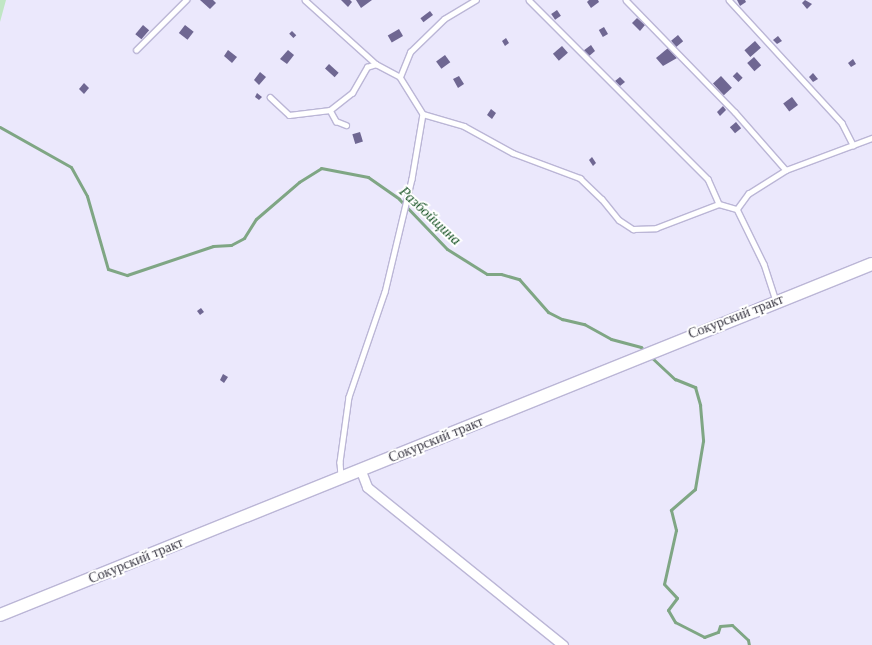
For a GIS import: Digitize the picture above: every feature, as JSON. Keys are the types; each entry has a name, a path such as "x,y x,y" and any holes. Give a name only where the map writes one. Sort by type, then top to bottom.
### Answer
{"street":[{"name":"Сокурский тракт","path":"0,615 361,471 685,337 872,264"},
{"path":"361,471 367,487 563,645"}],"lane":[{"path":"136,50 186,0"},
{"path":"305,0 376,64 400,76 423,114 412,179 385,292 350,397 340,462 341,478"},
{"path":"400,76 410,52 444,19 476,0"},
{"path":"528,0 708,179 719,204"},
{"path":"626,0 735,112 786,170"},
{"path":"729,0 842,123 852,145"},
{"path":"270,98 289,115 330,110 352,93 367,67 376,64"},
{"path":"330,110 336,120 346,125"},
{"path":"423,114 464,126 513,153 580,178 602,199 619,220 633,229 656,228 719,204 737,209 764,264 776,302"},
{"path":"737,209 748,194 786,170 872,138"}],"green space":[{"path":"0,0 6,0 0,22"}],"building":[{"path":"200,0 213,0 216,3 210,9"},
{"path":"341,0 350,0 352,2 348,7"},
{"path":"356,0 372,0 361,8"},
{"path":"589,0 598,0 599,2 591,8 587,2"},
{"path":"737,0 745,0 746,2 740,6"},
{"path":"805,0 812,4 807,9 802,3"},
{"path":"557,10 561,16 555,20 551,14"},
{"path":"430,11 433,15 423,22 420,18"},
{"path":"637,18 645,25 640,31 632,23"},
{"path":"143,25 149,30 141,39 135,34"},
{"path":"185,25 194,32 188,40 179,33"},
{"path":"604,27 608,34 603,37 599,30"},
{"path":"399,29 403,36 392,42 388,36"},
{"path":"292,31 296,35 293,38 289,34"},
{"path":"678,35 683,41 676,47 671,41"},
{"path":"778,36 782,41 777,44 773,40"},
{"path":"506,38 509,43 505,46 502,41"},
{"path":"755,41 761,48 750,57 744,50"},
{"path":"591,45 595,51 588,57 583,51"},
{"path":"562,46 568,53 559,61 553,54"},
{"path":"668,48 677,58 663,66 656,58"},
{"path":"228,50 237,57 232,63 224,56"},
{"path":"288,50 294,55 287,64 280,59"},
{"path":"445,55 450,62 441,69 436,61"},
{"path":"754,57 761,65 754,71 747,63"},
{"path":"853,59 856,64 851,67 848,63"},
{"path":"329,64 339,73 335,77 325,68"},
{"path":"260,72 266,77 259,85 254,80"},
{"path":"737,72 743,78 738,82 733,76"},
{"path":"813,73 818,79 813,82 809,77"},
{"path":"459,76 464,84 458,88 453,79"},
{"path":"721,76 732,88 724,95 713,84"},
{"path":"620,77 625,82 620,86 615,81"},
{"path":"84,83 89,88 84,94 79,89"},
{"path":"257,93 262,97 259,100 255,97"},
{"path":"792,97 798,105 789,112 783,104"},
{"path":"723,106 726,110 720,116 717,112"},
{"path":"491,109 496,113 492,119 487,115"},
{"path":"736,122 741,128 735,133 730,127"},
{"path":"360,132 363,142 355,144 352,134"},
{"path":"592,157 596,163 593,166 589,160"},
{"path":"201,308 204,312 200,315 197,311"},
{"path":"223,374 228,377 224,383 220,380"}],"waterway":[{"name":"Разбойщина","path":"0,127 71,167 87,196 108,269 127,275 213,246 231,245 244,238 256,219 299,182 321,168 368,177 399,199 447,249 487,274 501,274 519,279 548,312 562,319 584,324 611,339 641,347 645,352"},
{"name":"Разбойщина","path":"651,357 675,379 695,387 700,405 703,441 695,489 671,510 676,530 664,584 677,598 668,610 675,622 704,637 718,632 720,626 732,625 748,640 749,645"}]}
